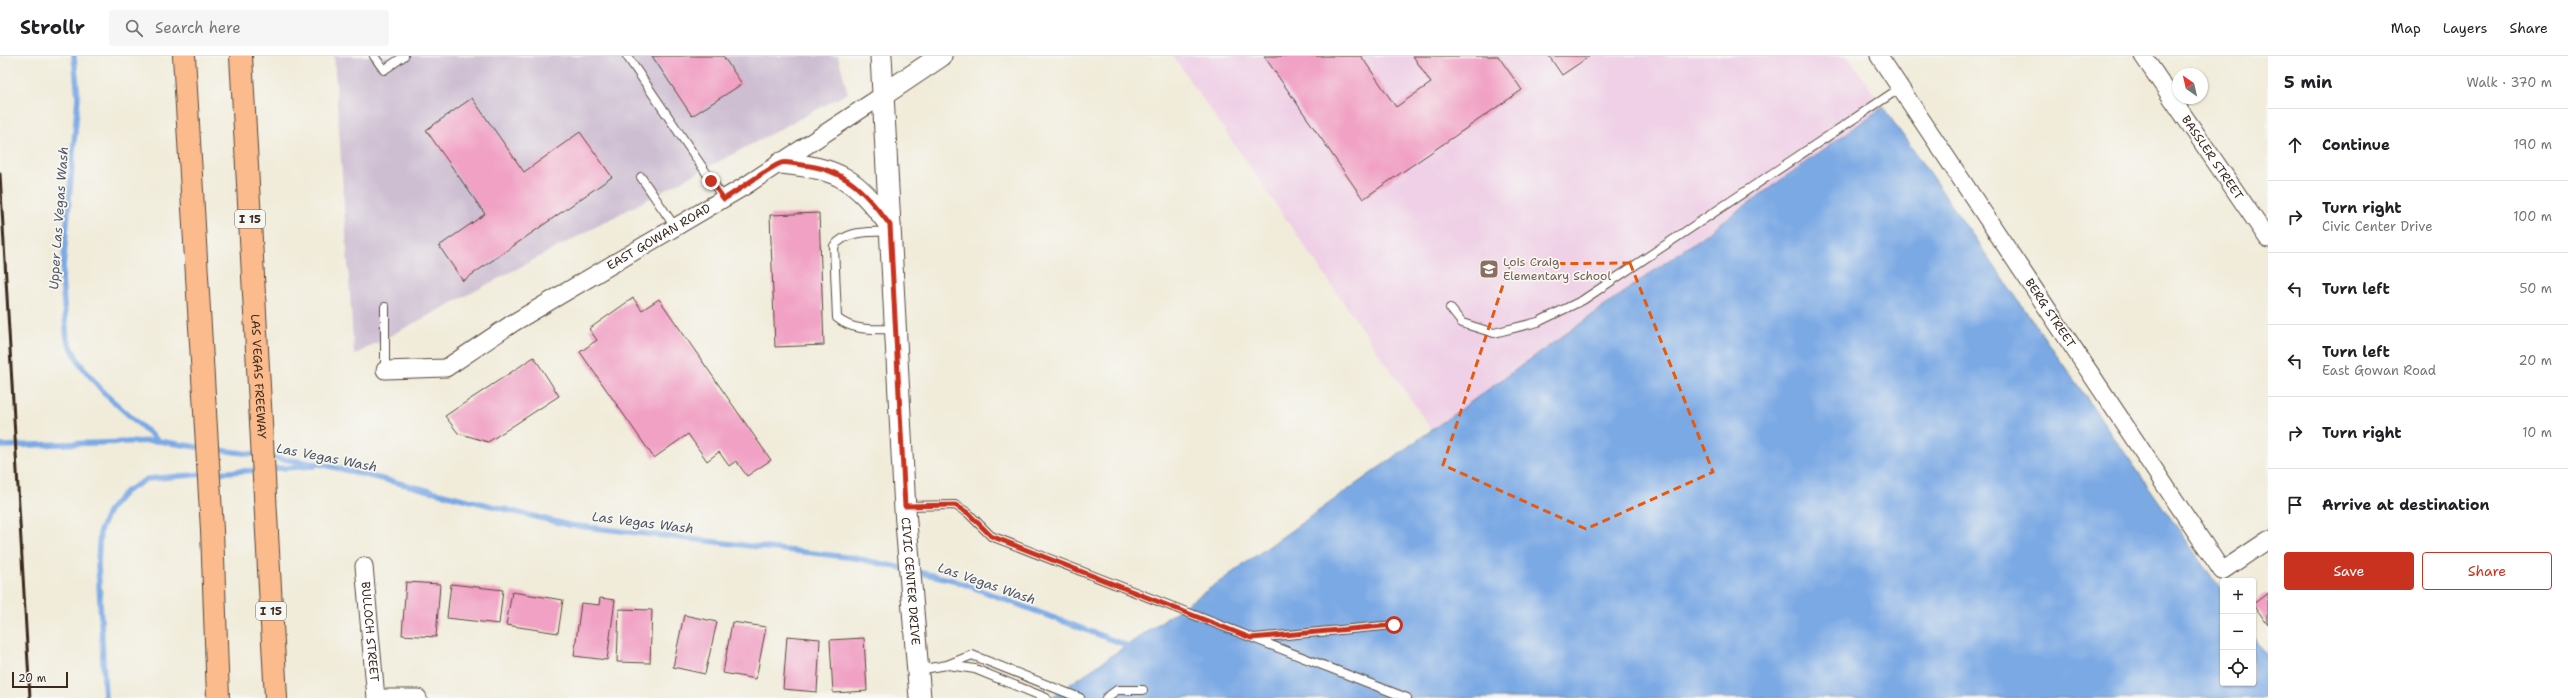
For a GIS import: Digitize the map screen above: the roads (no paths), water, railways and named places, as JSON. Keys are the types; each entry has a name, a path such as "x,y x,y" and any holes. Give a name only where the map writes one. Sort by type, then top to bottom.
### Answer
{"highway":[{"path":"184,56 212,530 218,698"},
{"name":"LAS VEGAS FREEWAY","path":"241,56 276,698"}],"street":[{"name":"CIVIC CENTER DRIVE","path":"882,56 905,508 912,626 920,698"},
{"name":"EAST GOWAN ROAD","path":"385,370 446,368 513,323 724,199 781,163 941,56"},
{"name":"BERG STREET","path":"1879,56 2222,572 2268,540"},
{"name":"BASSLER STREET","path":"2143,56 2268,239"},
{"path":"781,163 815,166 840,174 861,190 890,228"},
{"name":"BULLOCH STREET","path":"364,566 376,698"},
{"path":"376,698 418,698"}],"lane":[{"path":"374,56 384,70 404,56"},
{"path":"627,56 724,199"},
{"path":"1450,308 1462,323 1494,333 1538,322 1582,300 1900,88"},
{"path":"641,177 675,227"},
{"path":"890,228 842,237 834,246 837,318 847,326 862,329 896,329"},
{"path":"385,307 385,370"},
{"path":"905,508 955,505 968,513 991,536 1407,698"},
{"path":"1251,638 1394,625"},
{"path":"917,670 947,665 972,655 1080,698"},
{"path":"947,665 975,669 1046,698"},
{"path":"1106,698 1117,690 1142,690"}],"water":[{"path":"1883,107 2220,589 2220,686 2256,686 2256,640 2268,658 2268,698 1050,698 1222,580"}],"waterway":[{"name":"Upper Las Vegas Wash","path":"74,56 78,97 62,280 67,339 80,364 105,394 158,441"},
{"name":"Las Vegas Wash","path":"0,446 158,441 203,448"},
{"name":"Las Vegas Wash","path":"212,449 259,455"},
{"name":"Las Vegas Wash","path":"267,457 325,465 569,525 855,558 906,569"},
{"path":"269,469 314,466"},
{"path":"213,473 260,470"},
{"path":"105,698 98,563 100,531 109,510 125,492 147,479 204,474"},
{"name":"Las Vegas Wash","path":"914,571 953,580 1134,648"}],"railway":[{"path":"0,174 30,698"}],"place":[{"name":"Lois Craig Elementary School","path":"1489,269"}]}
